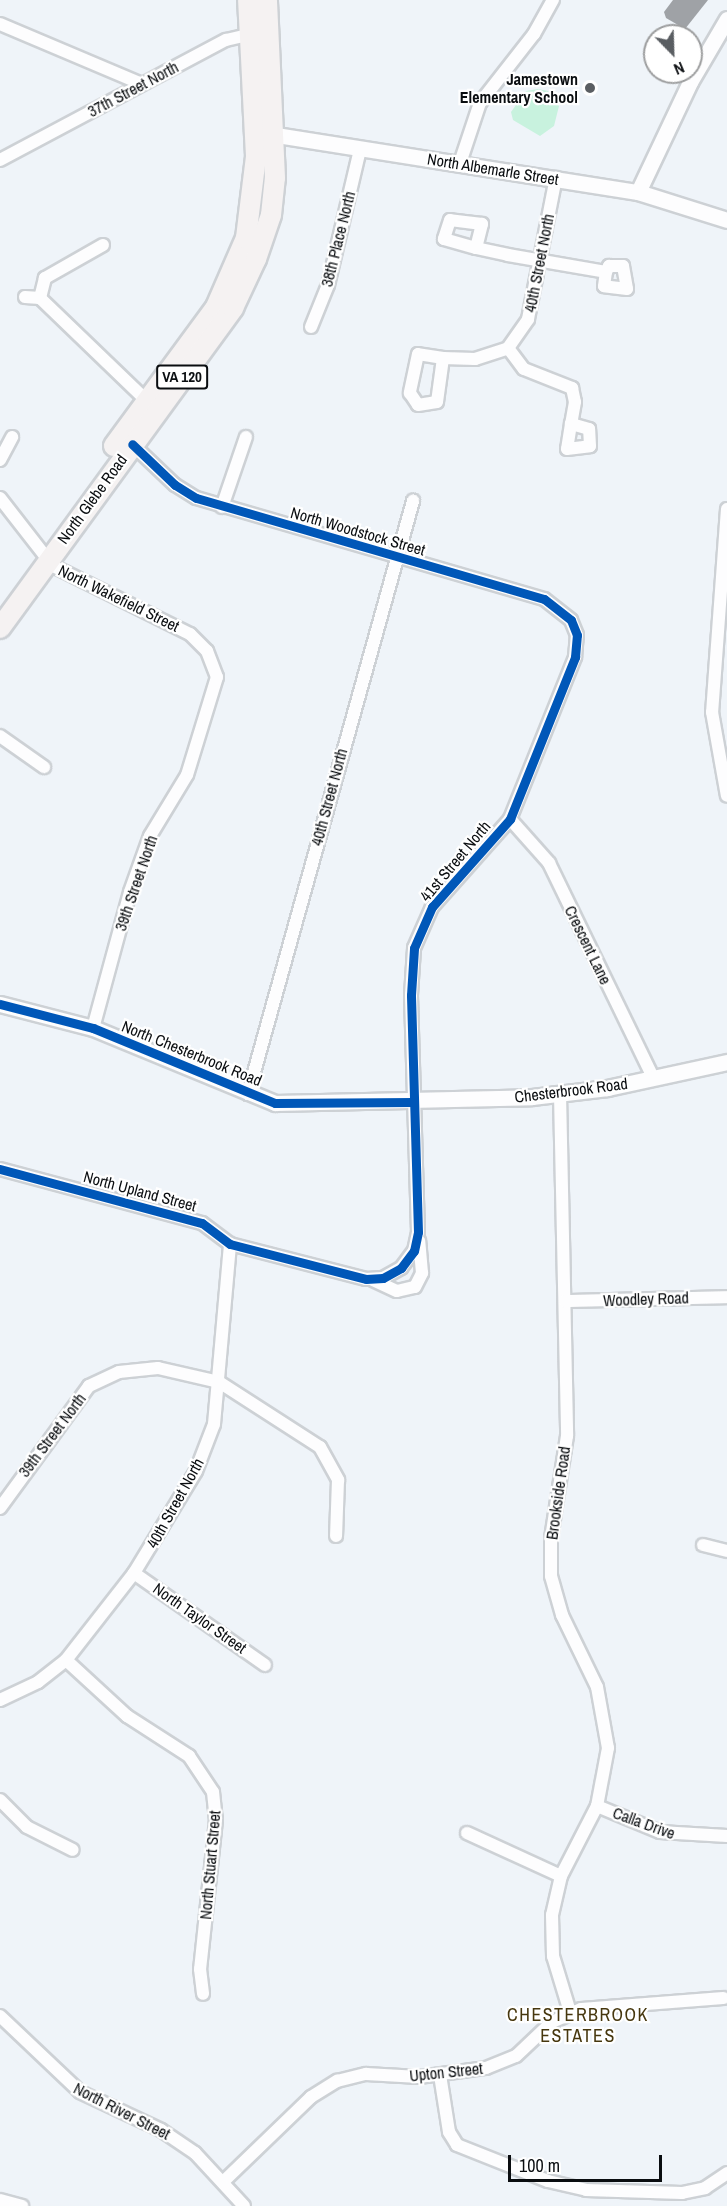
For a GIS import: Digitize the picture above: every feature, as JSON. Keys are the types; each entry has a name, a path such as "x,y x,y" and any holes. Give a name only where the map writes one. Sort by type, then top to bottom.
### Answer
{"main road":[{"name":"North Glebe Road","path":"248,0 262,33"},
{"name":"North Glebe Road","path":"0,604 132,444 233,308 256,259 272,214 265,133 262,33 267,0"},
{"name":"North Glebe Road","path":"0,628 42,555 147,401 206,322 234,274 254,202 265,133"}],"street":[{"path":"460,163 480,103 534,34 553,0"},
{"path":"638,192 686,91 727,19"},
{"path":"0,24 142,84"},
{"name":"37th Street North","path":"2,158 226,40 262,33"},
{"name":"North Albemarle Street","path":"265,133 360,150 460,163 638,192 727,219"},
{"name":"38th Place North","path":"311,327 328,285 360,150"},
{"name":"40th Street North","path":"508,348 528,319 556,178"},
{"path":"40,298 45,278 103,245"},
{"path":"476,248 606,272"},
{"path":"25,297 40,298 147,401"},
{"path":"443,358 475,359 508,348 524,369 572,387 575,402 571,424"},
{"path":"0,460 12,436"},
{"path":"222,507 246,437"},
{"name":"North Woodstock Street","path":"132,444 175,485 222,507 543,599 571,620 577,635"},
{"path":"0,498 42,555"},
{"name":"40th Street North","path":"248,1094 394,557 413,501"},
{"path":"727,509 712,712 727,796"},
{"name":"North Wakefield Street","path":"42,555 190,634 207,651 217,677"},
{"name":"41st Street North","path":"418,1232 412,1102 414,948 432,907 510,819 575,657 577,635"},
{"name":"39th Street North","path":"93,1028 134,881 150,836 187,775 217,677"},
{"path":"0,736 44,767"},
{"name":"Crescent Lane","path":"510,819 549,863 654,1079"},
{"name":"North Chesterbrook Road","path":"0,1005 93,1028 248,1094 310,1105 412,1102"},
{"name":"Chesterbrook Road","path":"412,1102 560,1094 654,1079 727,1062"},
{"name":"Brookside Road","path":"560,1094 567,1436 550,1555 562,1615 597,1687 605,1716 607,1768 597,1806 561,1876 551,1936 570,2012"},
{"name":"North Upland Street","path":"0,1169 202,1223 230,1244 372,1279 397,1291 415,1287 422,1273 418,1232"},
{"path":"372,1279 401,1268 414,1251 418,1232"},
{"name":"40th Street North","path":"0,1700 38,1682 66,1660 134,1573 196,1471 214,1425 230,1244"},
{"name":"Woodley Road","path":"565,1301 727,1297"},
{"name":"39th Street North","path":"0,1508 89,1386 119,1372 158,1368 219,1382 315,1444 328,1457 340,1493 336,1536"},
{"path":"703,1545 727,1551"},
{"name":"North Taylor Street","path":"134,1573 265,1665"},
{"name":"North Stuart Street","path":"66,1660 127,1716 189,1756 208,1780 216,1820 200,1969 203,1994"},
{"path":"0,1800 27,1827 73,1850"},
{"name":"Calla Drive","path":"597,1806 660,1832 727,1836"},
{"path":"467,1833 561,1876"},
{"path":"570,2012 724,1998"},
{"name":"Upton Street","path":"224,2181 311,2097 330,2085 366,2074 440,2075 501,2063 570,2012"},
{"name":"North River Street","path":"0,2016 72,2086 173,2138 224,2181 244,2206"},
{"path":"440,2075 449,2132 457,2145 548,2181 586,2190 682,2193 705,2188 727,2173"},
{"path":"0,2200 22,2206"}],"green space":[{"path":"538,89 548,91 559,106 554,126 540,136 513,120 511,112 526,91"}],"building":[{"path":"673,0 708,0 689,24 676,24 666,18 664,12"}],"cycle path":[{"path":"0,1169 202,1223 230,1244 366,1279 383,1278 401,1268 414,1251 418,1232 411,995 414,948 432,907 510,819 575,657 577,635 571,620 544,599 196,498 175,485 132,444"},
{"path":"0,1004 93,1028 275,1103 413,1102"}],"place":[{"name":"Jamestown Elementary School","path":"590,88"}],"district":[{"name":"CHESTERBROOK ESTATES","path":"578,2026"}]}
